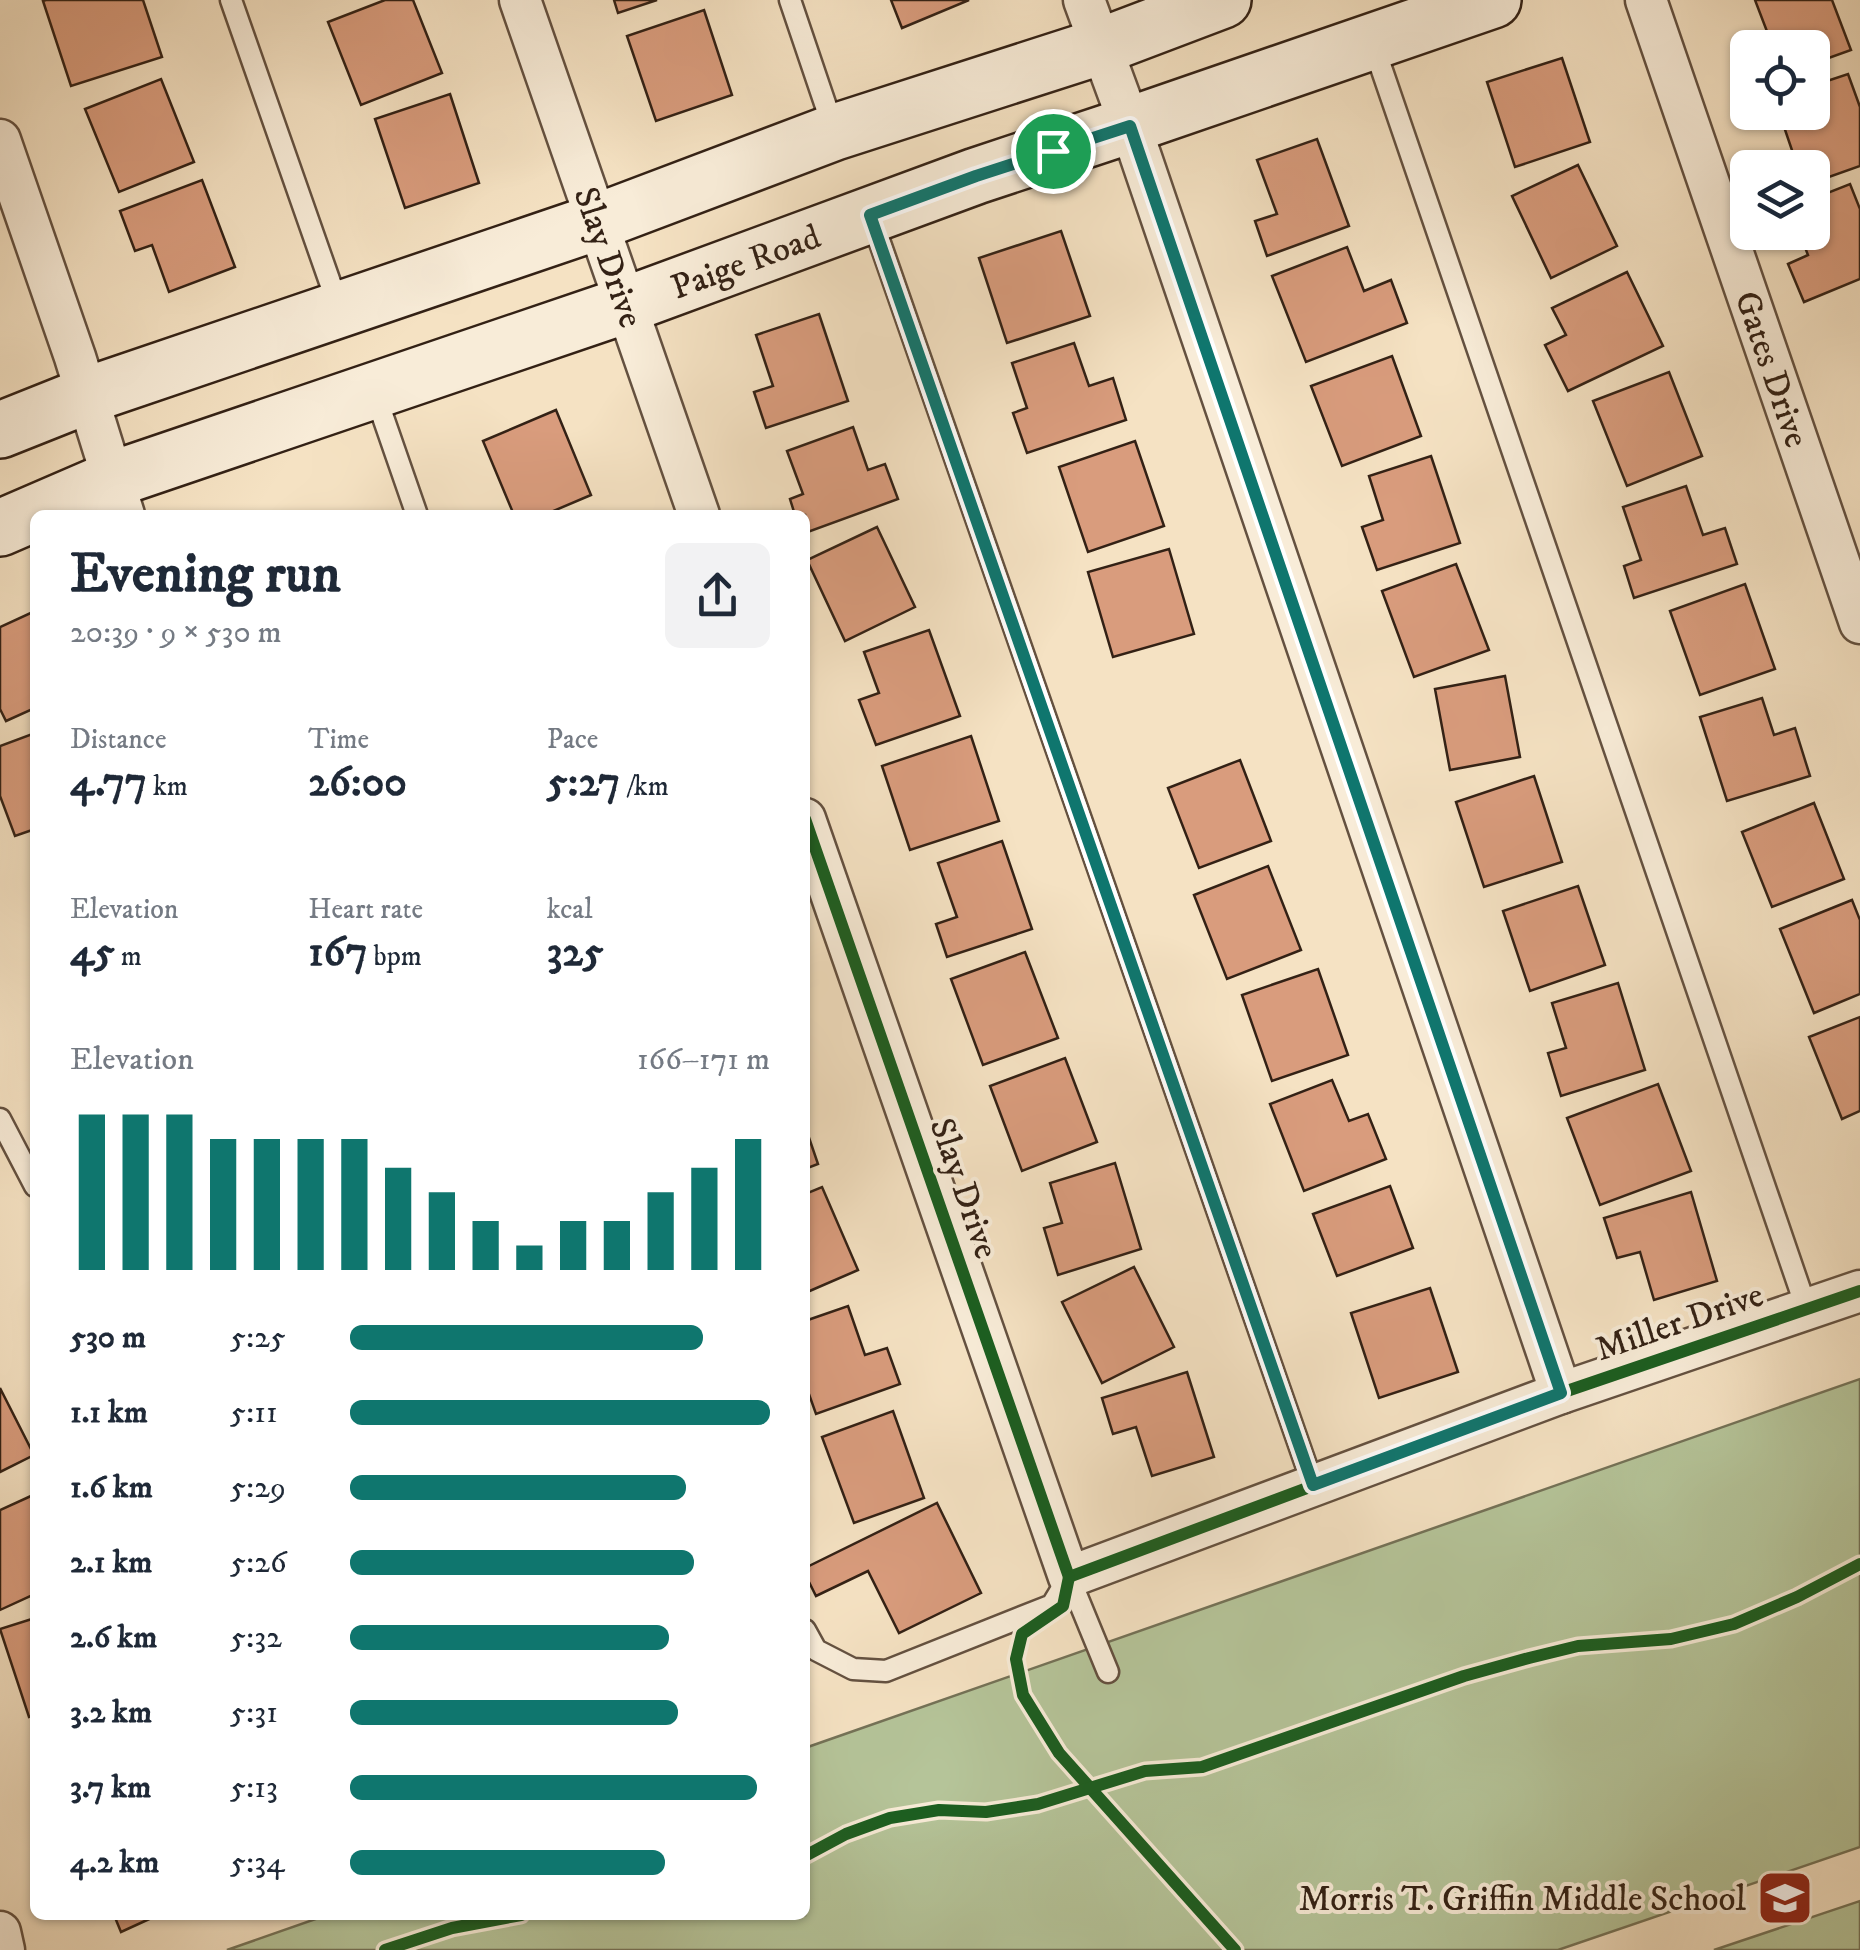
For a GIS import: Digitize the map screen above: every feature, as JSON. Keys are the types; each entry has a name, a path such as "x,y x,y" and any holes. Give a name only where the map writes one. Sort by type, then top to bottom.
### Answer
{"main road":[{"path":"0,430 88,396 597,222 835,132 1091,23 1223,0"},
{"name":"Paige Road","path":"70,510 117,498 374,391 976,176 1492,0"},
{"name":"Paige Road","path":"0,528 30,520"}],"street":[{"name":"Slay Drive","path":"520,0 697,510"},
{"name":"Gates Drive","path":"1646,0 1860,623"},
{"path":"1091,23 1130,126 1561,1393"},
{"path":"0,140 88,396 117,498"},
{"name":"Slay Drive","path":"810,833 1069,1577"},
{"name":"Miller Drive","path":"1069,1577 1561,1393 1860,1292"},
{"path":"0,1932 4,1950"}],"lane":[{"path":"231,0 339,310"},
{"path":"790,0 835,132"},
{"path":"1372,42 1807,1310"},
{"path":"870,215 1313,1485"},
{"path":"374,391 415,510"},
{"path":"0,1119 30,1176"},
{"path":"810,1639 816,1650 853,1669 886,1671 1052,1605 1069,1577"},
{"path":"1069,1577 1108,1672"}],"green space":[{"path":"1860,1379 1860,1847 1558,1950 227,1950 313,1920 810,1920 810,1746"},
{"path":"1860,1901 1860,1950 1714,1950"}],"building":[{"path":"143,0 162,57 71,86 43,1"},
{"path":"385,0 413,0 442,73 361,105 328,22"},
{"path":"614,0 657,0 618,13"},
{"path":"891,0 969,0 902,28"},
{"path":"1755,0 1832,0 1851,50 1830,58 1830,30 1766,30"},
{"path":"704,10 732,95 656,121 627,36"},
{"path":"1562,58 1590,142 1515,167 1487,82"},
{"path":"1848,74 1860,107 1860,166 1830,177 1830,150 1792,150 1785,130 1830,130 1830,80"},
{"path":"161,79 194,162 119,192 85,109"},
{"path":"450,94 479,183 405,208 375,119"},
{"path":"1317,139 1349,226 1267,256 1255,221 1277,214 1257,160"},
{"path":"1578,165 1617,246 1551,278 1512,196"},
{"path":"202,180 235,267 169,292 152,245 135,251 120,211"},
{"path":"1850,184 1860,209 1860,279 1804,302 1788,264 1808,255 1806,250 1830,250 1830,192"},
{"path":"1061,231 1090,316 1007,343 979,258"},
{"path":"1347,247 1364,291 1391,280 1407,323 1306,362 1272,276"},
{"path":"1627,272 1663,346 1568,391 1545,345 1566,335 1552,308"},
{"path":"819,314 848,401 766,428 754,392 773,386 756,335"},
{"path":"1074,343 1089,386 1113,378 1126,420 1027,453 1013,413 1027,408 1012,363"},
{"path":"1392,356 1421,436 1342,466 1311,386"},
{"path":"1669,372 1702,456 1627,486 1593,401"},
{"path":"556,410 591,495 556,510 512,510 483,441"},
{"path":"853,427 868,470 885,464 898,499 810,531 810,510 793,510 790,499 803,494 787,451"},
{"path":"1135,441 1164,526 1088,552 1059,467"},
{"path":"1431,456 1460,543 1377,570 1362,527 1383,520 1369,476"},
{"path":"1686,486 1703,535 1725,528 1737,564 1634,598 1624,566 1641,560 1623,507"},
{"path":"877,527 915,607 845,641 810,566 810,559"},
{"path":"1169,549 1194,634 1113,657 1088,572"},
{"path":"1456,564 1489,650 1414,677 1382,591"},
{"path":"1745,584 1775,669 1700,695 1670,611"},
{"path":"30,613 30,710 6,721 0,709 0,627"},
{"path":"929,630 960,716 876,745 859,700 879,693 864,652"},
{"path":"1505,676 1520,757 1450,770 1435,689"},
{"path":"1762,698 1774,735 1795,728 1810,776 1727,801 1700,717"},
{"path":"30,735 30,831 15,836 0,796 0,746"},
{"path":"971,736 999,821 910,850 882,766"},
{"path":"1240,760 1271,841 1199,868 1168,788"},
{"path":"1534,776 1562,862 1484,887 1456,802"},
{"path":"1814,803 1844,879 1772,907 1742,832"},
{"path":"1002,841 1032,929 947,957 936,924 957,917 938,863"},
{"path":"1268,866 1301,950 1227,979 1194,895"},
{"path":"1578,886 1605,965 1530,991 1503,911"},
{"path":"1852,900 1860,920 1860,994 1814,1013 1780,929"},
{"path":"1025,952 1058,1038 983,1065 951,979"},
{"path":"1318,969 1348,1055 1272,1081 1242,995"},
{"path":"1618,983 1645,1070 1561,1096 1548,1053 1566,1048 1552,1003"},
{"path":"1860,1017 1860,1111 1842,1119 1809,1037"},
{"path":"1065,1058 1097,1142 1022,1171 990,1086"},
{"path":"1332,1080 1349,1121 1368,1114 1386,1159 1304,1191 1270,1104"},
{"path":"1658,1084 1691,1171 1600,1205 1567,1118"},
{"path":"810,1141 818,1164 810,1167"},
{"path":"1115,1163 1141,1249 1058,1275 1044,1228 1062,1223 1050,1183"},
{"path":"1390,1186 1413,1248 1337,1276 1313,1214"},
{"path":"822,1187 858,1270 810,1291 810,1192"},
{"path":"1691,1192 1717,1281 1654,1300 1640,1252 1617,1258 1604,1218"},
{"path":"1134,1267 1174,1347 1102,1383 1062,1302"},
{"path":"1430,1288 1458,1372 1379,1398 1351,1313"},
{"path":"848,1306 865,1355 887,1348 900,1384 816,1414 810,1397 810,1319"},
{"path":"1187,1372 1214,1457 1152,1476 1136,1427 1113,1434 1102,1398"},
{"path":"0,1388 30,1447 30,1457 0,1472"},
{"path":"893,1411 924,1498 854,1523 822,1437"},
{"path":"30,1496 30,1596 0,1610 0,1510"},
{"path":"937,1503 981,1593 899,1633 868,1571 816,1596 810,1584 810,1566"},
{"path":"30,1620 30,1717 29,1717 0,1629"},
{"path":"116,1920 147,1920 121,1932"}],"cycle path":[{"path":"810,833 1069,1577"},
{"path":"1069,1577 1561,1393 1860,1291"},
{"path":"810,1853 846,1834 890,1818 939,1810 986,1812 1038,1804 1145,1771 1202,1767 1464,1676 1529,1658 1578,1646 1671,1639 1734,1624 1860,1564"},
{"path":"1069,1577 1063,1606 1022,1634 1016,1659 1023,1695 1059,1753 1235,1950"},
{"path":"385,1950 452,1928 494,1920"}],"place":[{"name":"Morris T. Griffin Middle School","path":"1785,1898"}],"route":[{"path":"1130,126 1561,1393 1313,1485 870,215 1053,151 1130,126"}]}
